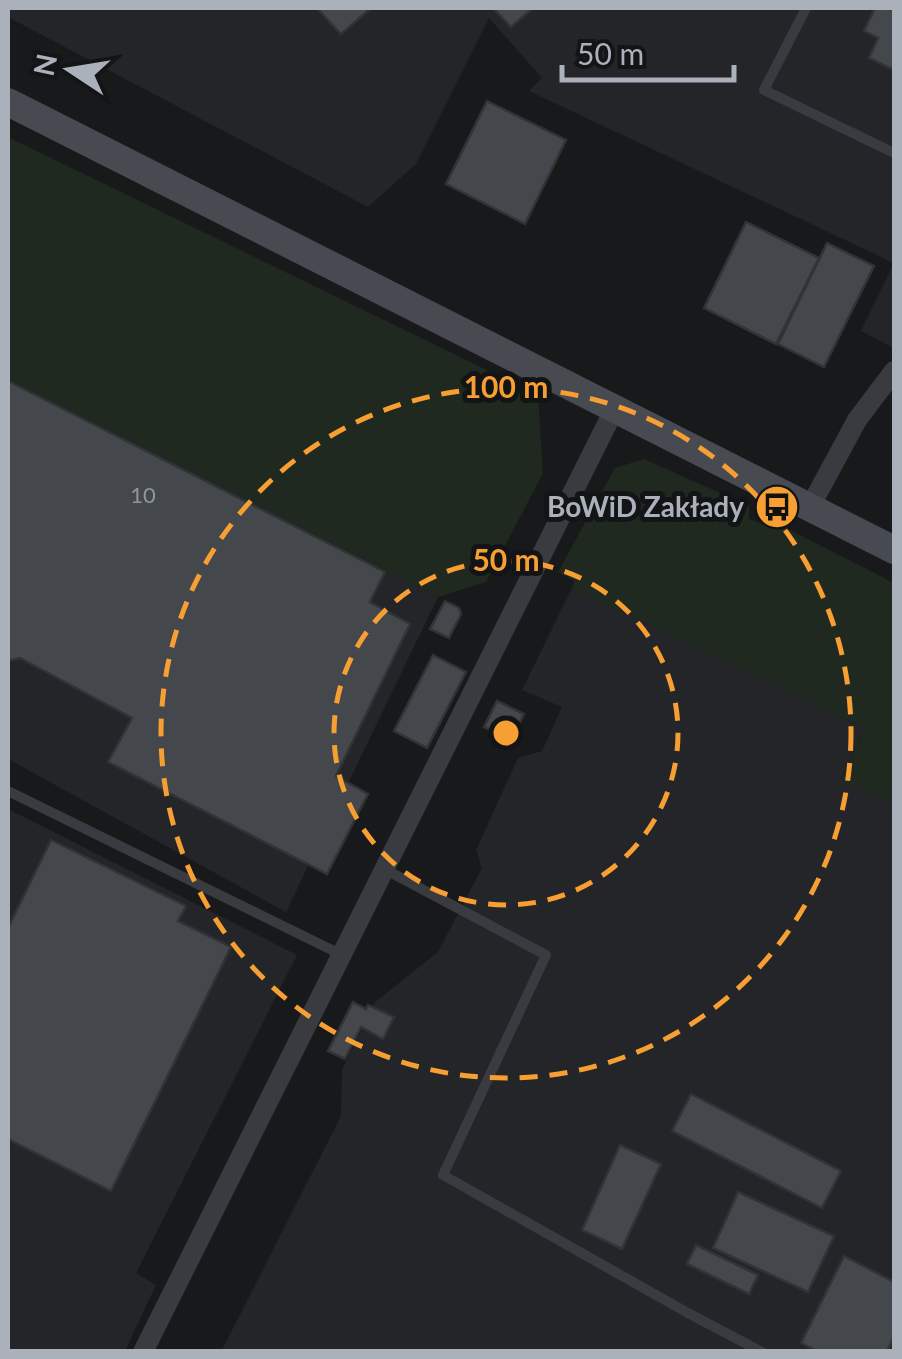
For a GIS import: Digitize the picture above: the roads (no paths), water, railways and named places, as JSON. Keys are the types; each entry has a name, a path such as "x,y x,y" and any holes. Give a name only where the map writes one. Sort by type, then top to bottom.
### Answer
{"main road":[{"path":"8,102 894,550"}],"street":[{"path":"810,507 857,420 894,370"},
{"path":"143,1352 614,410"}],"lane":[{"path":"806,8 764,90 894,153"},
{"path":"8,791 343,956"},
{"path":"386,870 546,955 443,1174 762,1352"}],"place":[{"name":"BoWiD Zakłady","path":"777,507"}]}
